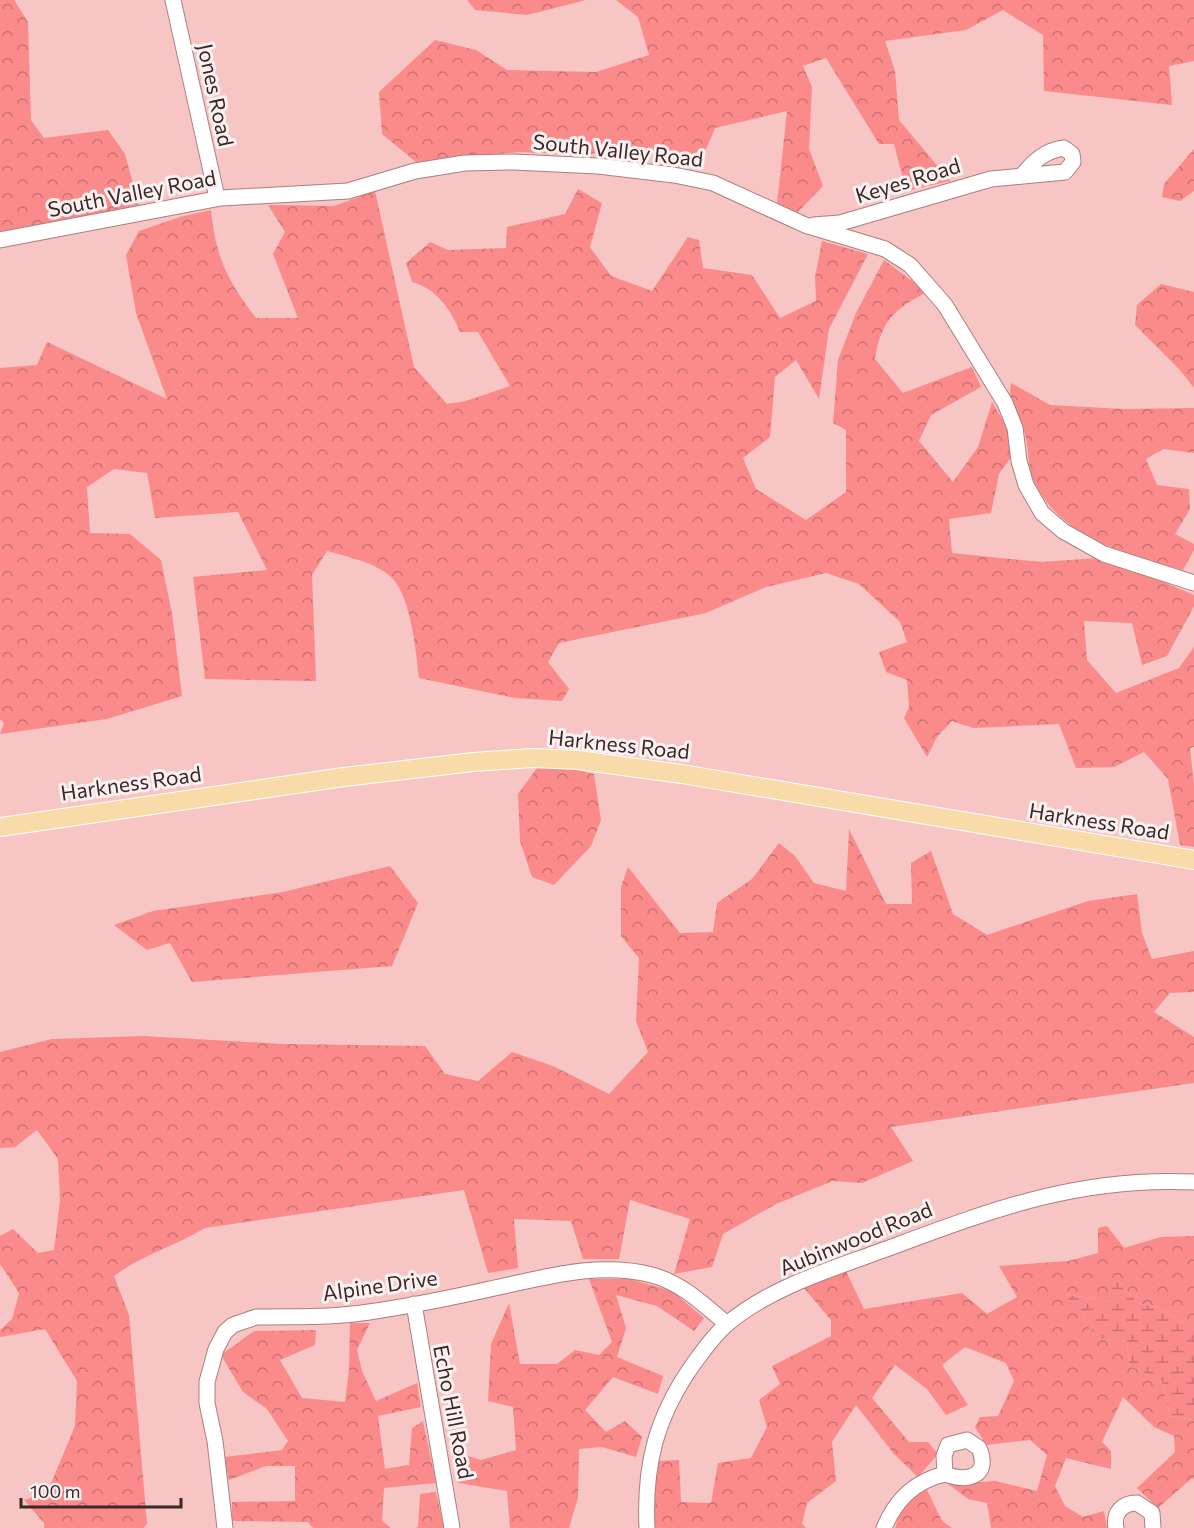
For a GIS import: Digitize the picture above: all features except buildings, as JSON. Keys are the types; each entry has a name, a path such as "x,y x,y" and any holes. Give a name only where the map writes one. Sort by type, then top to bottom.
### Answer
{"main road":[{"name":"Harkness Road","path":"0,827 344,777 473,762 556,759 597,762 708,778 1194,860"}],"street":[{"name":"Jones Road","path":"173,0 217,198"},
{"name":"South Valley Road","path":"0,240 217,198 331,194 446,165 484,161 615,168 695,178 730,190 805,225 891,252 910,265 931,286 1005,403 1015,428 1019,461 1026,485 1037,506 1063,531 1104,554 1194,583"},
{"name":"Keyes Road","path":"805,225 840,223 975,183 1023,174"},
{"name":"Aubinwood Road","path":"647,1528 649,1465 664,1410 702,1353 727,1324 806,1278 995,1208 1091,1186 1139,1182 1194,1182"},
{"name":"Alpine Drive","path":"225,1528 215,1441 206,1396 214,1355 228,1328 256,1317 347,1315 479,1292 549,1274 615,1271 643,1274 670,1282 693,1296 727,1324"},
{"name":"Echo Hill Road","path":"414,1304 452,1528"},
{"path":"884,1528 909,1489 945,1474"},
{"path":"1116,1528 1119,1510 1124,1505 1137,1503 1143,1504 1152,1513 1153,1528"}],"green space":[{"path":"0,0 14,0 28,22 31,120 44,138 108,130 125,154 139,206 0,233"},
{"path":"467,0 586,0 527,15 475,10"},
{"path":"616,0 1194,0 1194,61 1169,66 1172,105 1044,91 1043,35 1003,10 966,30 885,41 895,71 899,120 950,181 906,191 894,144 879,144 826,58 803,66 812,87 809,149 823,186 796,214 777,204 787,111 715,128 699,166 642,147 582,155 519,152 416,162 382,134 379,92 435,40 476,50 507,70 596,72 649,55 638,17"},
{"path":"1194,149 1194,191 1180,201 1162,197 1164,184"},
{"path":"578,189 602,203 590,247 611,276 652,291 688,237 699,240 703,268 752,275 780,318 816,301 815,277 822,241 868,254 829,329 819,399 796,360 775,377 770,437 743,458 756,489 806,520 846,492 846,430 833,423 838,360 856,313 884,260 927,292 906,304 891,318 881,335 875,359 903,393 972,367 981,387 931,415 919,441 953,482 978,447 992,402 1006,425 1014,453 999,474 991,513 949,519 952,553 1041,562 1098,558 1141,572 1194,595 1194,606 1167,656 1142,665 1132,623 1084,621 1087,660 1116,693 1179,668 1194,647 1194,747 1190,748 1194,785 1194,847 1180,845 1168,779 1144,752 1114,767 1076,768 1059,724 973,728 952,721 937,737 927,757 904,718 909,707 907,680 886,672 879,652 907,642 900,622 859,584 826,573 766,587 706,613 559,643 548,662 569,689 562,701 515,698 419,678 408,610 398,585 377,567 327,551 312,575 316,681 205,679 193,577 267,570 238,512 155,518 147,473 114,469 87,487 90,533 130,534 161,560 172,613 182,696 107,719 0,734 4,723 0,719 0,368 37,365 47,342 167,399 136,313 126,255 139,231 180,217 211,210 216,242 224,268 237,292 256,318 298,318 273,254 285,232 268,205 334,206 375,191 414,367 447,404 466,401 510,386 478,332 460,332 442,301 428,289 412,282 406,263 430,242 448,250 506,248 507,227 565,214"},
{"path":"1161,284 1194,292 1194,388 1180,370 1135,325 1137,305"},
{"path":"1011,383 1050,405 1124,409 1194,408 1194,453 1163,449 1146,459 1157,485 1189,489 1190,509 1175,534 1194,544 1194,550 1183,570 1139,557 1095,540 1057,514 1043,497 1032,476 1026,436 1010,397"},
{"path":"556,765 594,774 601,820 591,846 554,885 532,877 520,841 518,794 537,768"},
{"path":"849,829 886,904 912,904 911,863 931,851 953,914 987,935 1088,901 1137,894 1142,933 1152,959 1194,951 1194,992 1170,993 1154,1012 1194,1037 1194,1083 891,1127 913,1161 862,1183 833,1181 776,1204 723,1234 712,1267 674,1274 690,1219 630,1200 619,1259 583,1259 571,1221 514,1219 518,1268 488,1273 464,1190 205,1228 136,1262 114,1276 129,1315 147,1524 143,1528 44,1528 44,1523 24,1500 47,1493 75,1426 77,1381 45,1329 0,1337 0,1330 12,1319 19,1293 0,1264 0,1236 13,1229 38,1253 54,1250 60,1200 58,1159 37,1130 15,1147 0,1148 0,1052 52,1039 143,1036 284,1044 425,1046 445,1074 478,1081 512,1052 553,1066 609,1094 648,1052 636,1021 639,958 621,936 621,887 628,867 680,933 713,932 717,903 752,879 779,843 795,856 814,883 846,891"},
{"path":"390,866 418,903 392,966 192,982 170,943 147,950 114,925 153,911 283,892"},
{"path":"1107,1226 1124,1248 1161,1237 1194,1236 1194,1324 1189,1326 1159,1308 1138,1303 1117,1280 1107,1301 1065,1294 1081,1312 1095,1338 1127,1341 1129,1365 1162,1382 1170,1416 1194,1420 1194,1479 1192,1478 1158,1508 1137,1488 1175,1452 1174,1436 1154,1427 1123,1397 1102,1442 1111,1451 1111,1469 1066,1458 1055,1486 1065,1506 1083,1517 1104,1511 1107,1528 991,1528 987,1503 968,1499 948,1484 995,1481 1037,1491 1047,1455 1030,1440 986,1445 975,1427 980,1417 998,1416 1014,1381 1006,1363 965,1347 942,1365 968,1405 946,1415 927,1389 895,1365 872,1398 909,1442 928,1442 938,1454 918,1477 894,1454 856,1405 832,1442 836,1481 807,1503 802,1524 806,1528 653,1528 657,1461 679,1460 681,1502 711,1503 718,1463 751,1458 767,1427 759,1400 780,1384 772,1366 831,1336 831,1320 803,1287 845,1269 864,1309 962,1293 987,1314 1017,1297 999,1266 1068,1261 1098,1253 1098,1228"},
{"path":"589,1279 630,1279 672,1291 704,1318 694,1331 657,1306 616,1295 626,1328 617,1357 663,1376 658,1394 613,1377 585,1410 606,1432 625,1421 642,1437 636,1457 602,1447 579,1449 578,1498 569,1528 510,1528 507,1491 458,1483 452,1451 481,1460 516,1450 513,1407 488,1401 491,1344 509,1303 520,1364 557,1364 575,1350 599,1355 612,1342"},
{"path":"1116,1279 1138,1303 1159,1308 1189,1326 1194,1324 1194,1420 1170,1416 1162,1382 1129,1365 1127,1341 1095,1338 1081,1312 1064,1294 1107,1301"},
{"path":"350,1323 370,1323 357,1350 362,1371 376,1401 417,1383 421,1407 378,1416 385,1469 409,1465 412,1428 423,1421 436,1483 384,1488 382,1521 391,1528 313,1528 308,1522 232,1521 232,1502 295,1501 295,1466 266,1466 229,1480 224,1457 282,1450 288,1441 267,1409 243,1392 221,1355 254,1331 316,1330 315,1345 280,1360 302,1398 345,1402 349,1369"},
{"path":"926,1488 942,1521 952,1528 895,1528 903,1505"},
{"path":"436,1492 444,1528 415,1528 418,1527 420,1494"}]}
